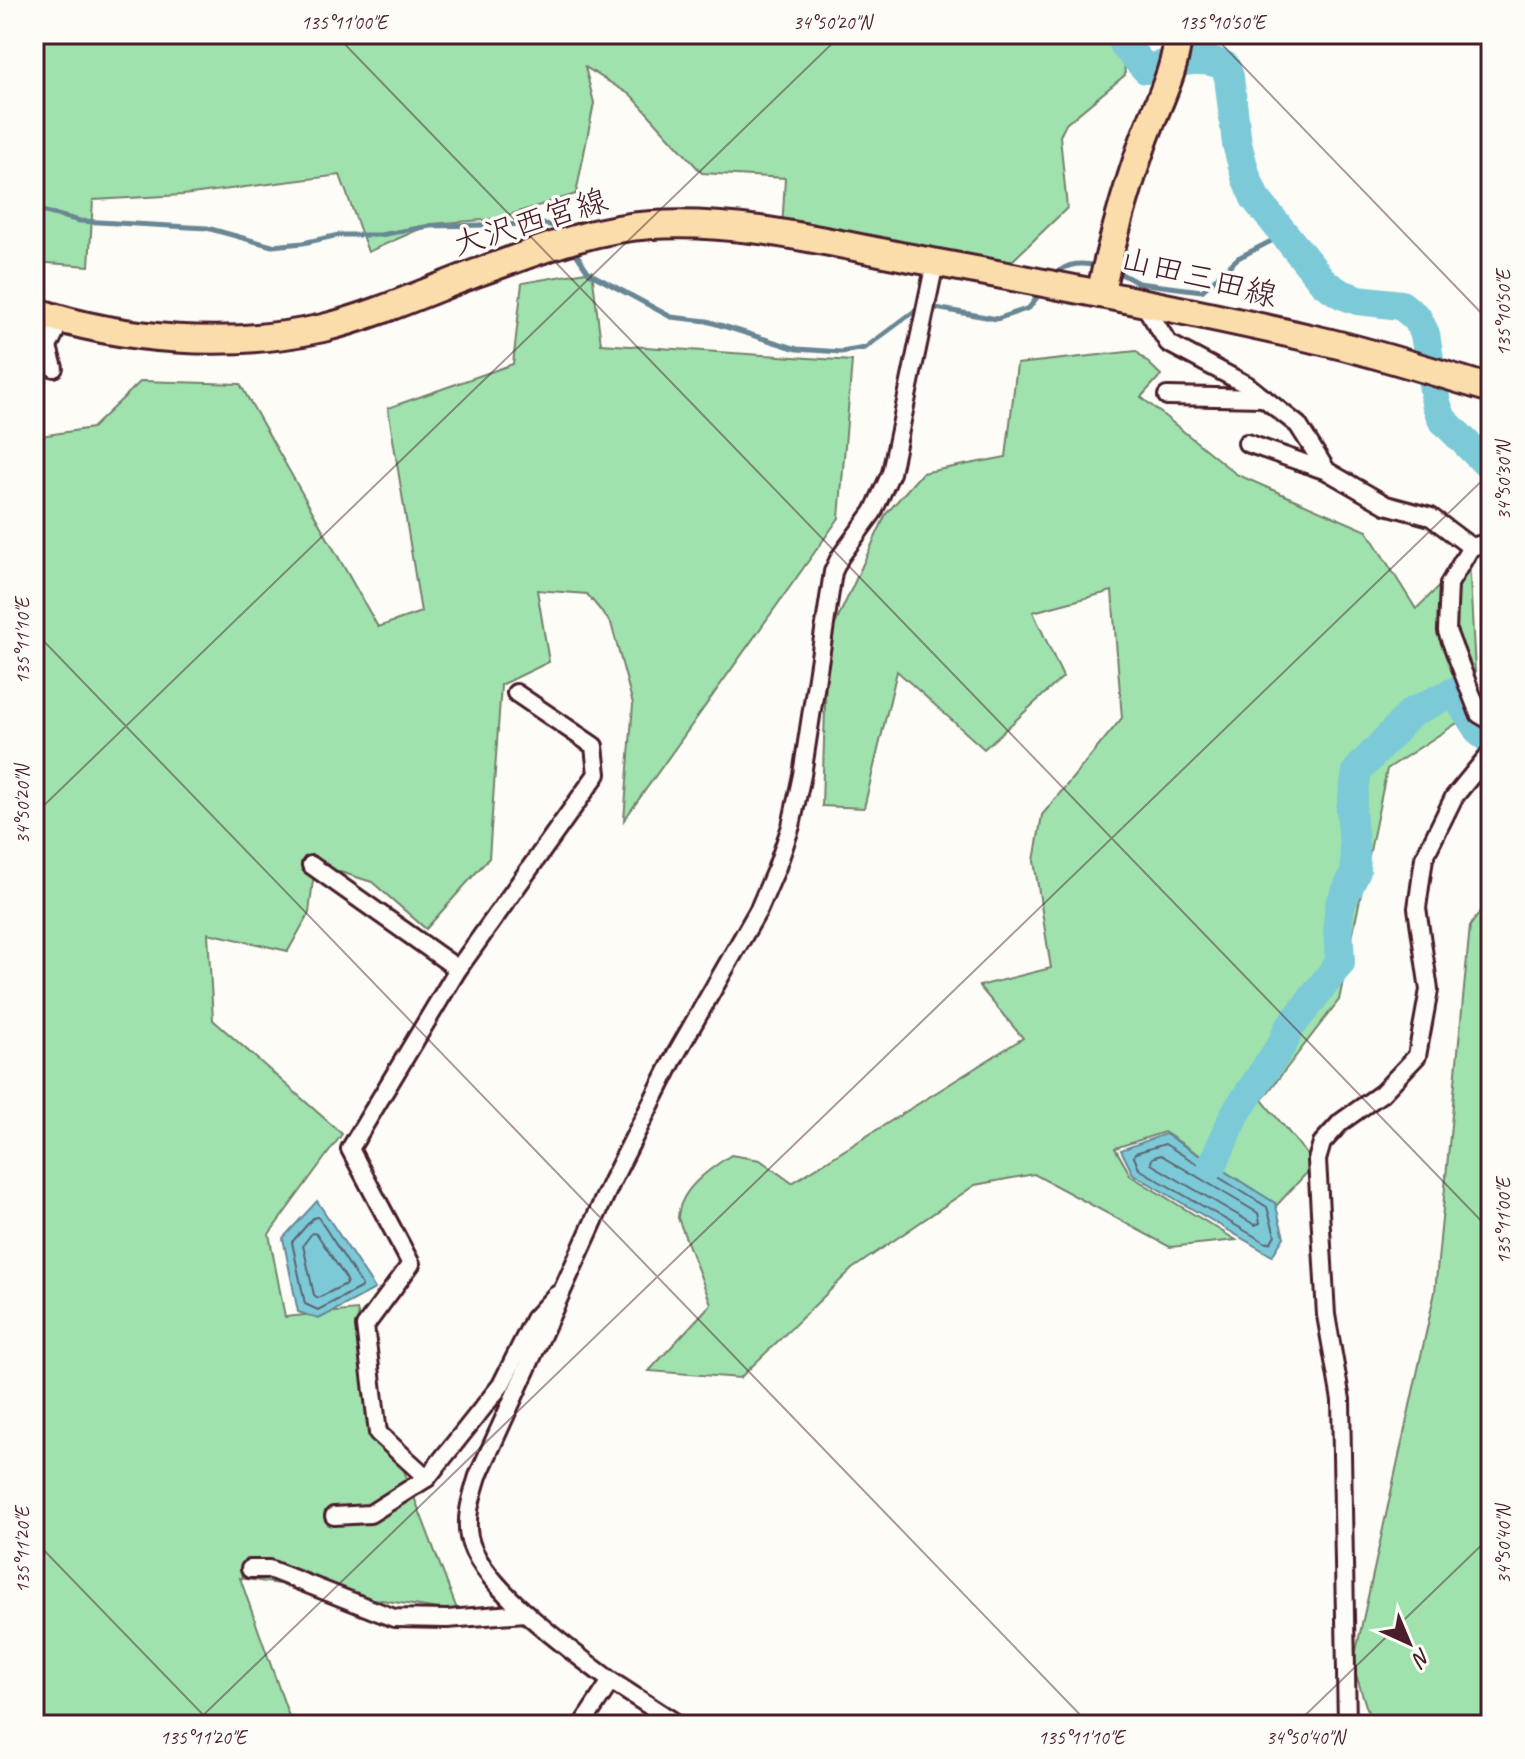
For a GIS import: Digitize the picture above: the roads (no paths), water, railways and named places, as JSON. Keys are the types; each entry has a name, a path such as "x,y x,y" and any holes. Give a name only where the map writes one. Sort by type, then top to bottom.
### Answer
{"main road":[{"name":"山田三田線","path":"1175,55 1145,138 1104,276 1143,303 1320,340 1491,389"},
{"name":"大沢西宮線","path":"34,311 116,333 166,338 265,337 297,333 350,320 570,241 617,228 650,225 731,226 1047,284 1104,276"}],"street":[{"path":"679,1725 611,1681 526,1613 479,1564 469,1536 468,1507 478,1476 619,1167 676,1054 759,909 777,867 791,826 802,775 833,572 840,557 873,512 891,473 935,263"},
{"path":"1143,303 1168,343 1247,385 1298,425 1327,471"},
{"path":"54,368 41,348 61,320"},
{"path":"1167,396 1264,398"},
{"path":"1247,443 1327,471 1386,505 1431,517 1471,547"},
{"path":"1491,542 1471,547 1449,584 1447,631 1479,714 1491,721"},
{"path":"427,1478 378,1433 365,1326 411,1264 350,1149 458,969 597,774 594,746 516,693"},
{"path":"1347,1725 1341,1400 1326,1315 1317,1160 1322,1143 1341,1122 1382,1093 1417,1056 1429,990 1417,908 1424,858 1454,797 1491,752"},
{"path":"311,865 458,969"},
{"path":"334,1516 370,1514 427,1478 501,1385 534,1319 565,1286"},
{"path":"250,1569 269,1569 394,1618 447,1619 526,1613"},
{"path":"582,1725 611,1681"}],"water":[{"path":"1165,1134 1275,1203 1284,1237 1272,1256 1133,1174 1121,1150"},
{"path":"317,1201 375,1289 319,1319 298,1312 283,1238"}],"waterway":[{"path":"1121,34 1125,46 1146,69 1196,60 1225,66 1237,144 1255,198 1324,283 1358,300 1401,305 1417,318 1425,334 1436,403 1442,419 1491,468"},
{"path":"34,209 80,221 207,228 272,246 339,235 380,235 430,226 545,224 558,227 563,234"},
{"path":"1114,270 1138,283 1202,291 1238,258 1285,234"},
{"path":"573,249 589,273 671,317 707,321 797,349 841,352 865,348 920,307"},
{"path":"1054,275 1076,264 1100,267"},
{"path":"930,307 997,319 1029,308 1041,292"},
{"path":"1213,1164 1235,1114 1283,1043 1288,1030 1340,963 1340,905 1356,871 1351,809 1357,771 1412,712 1454,692 1480,732 1491,740"}]}
